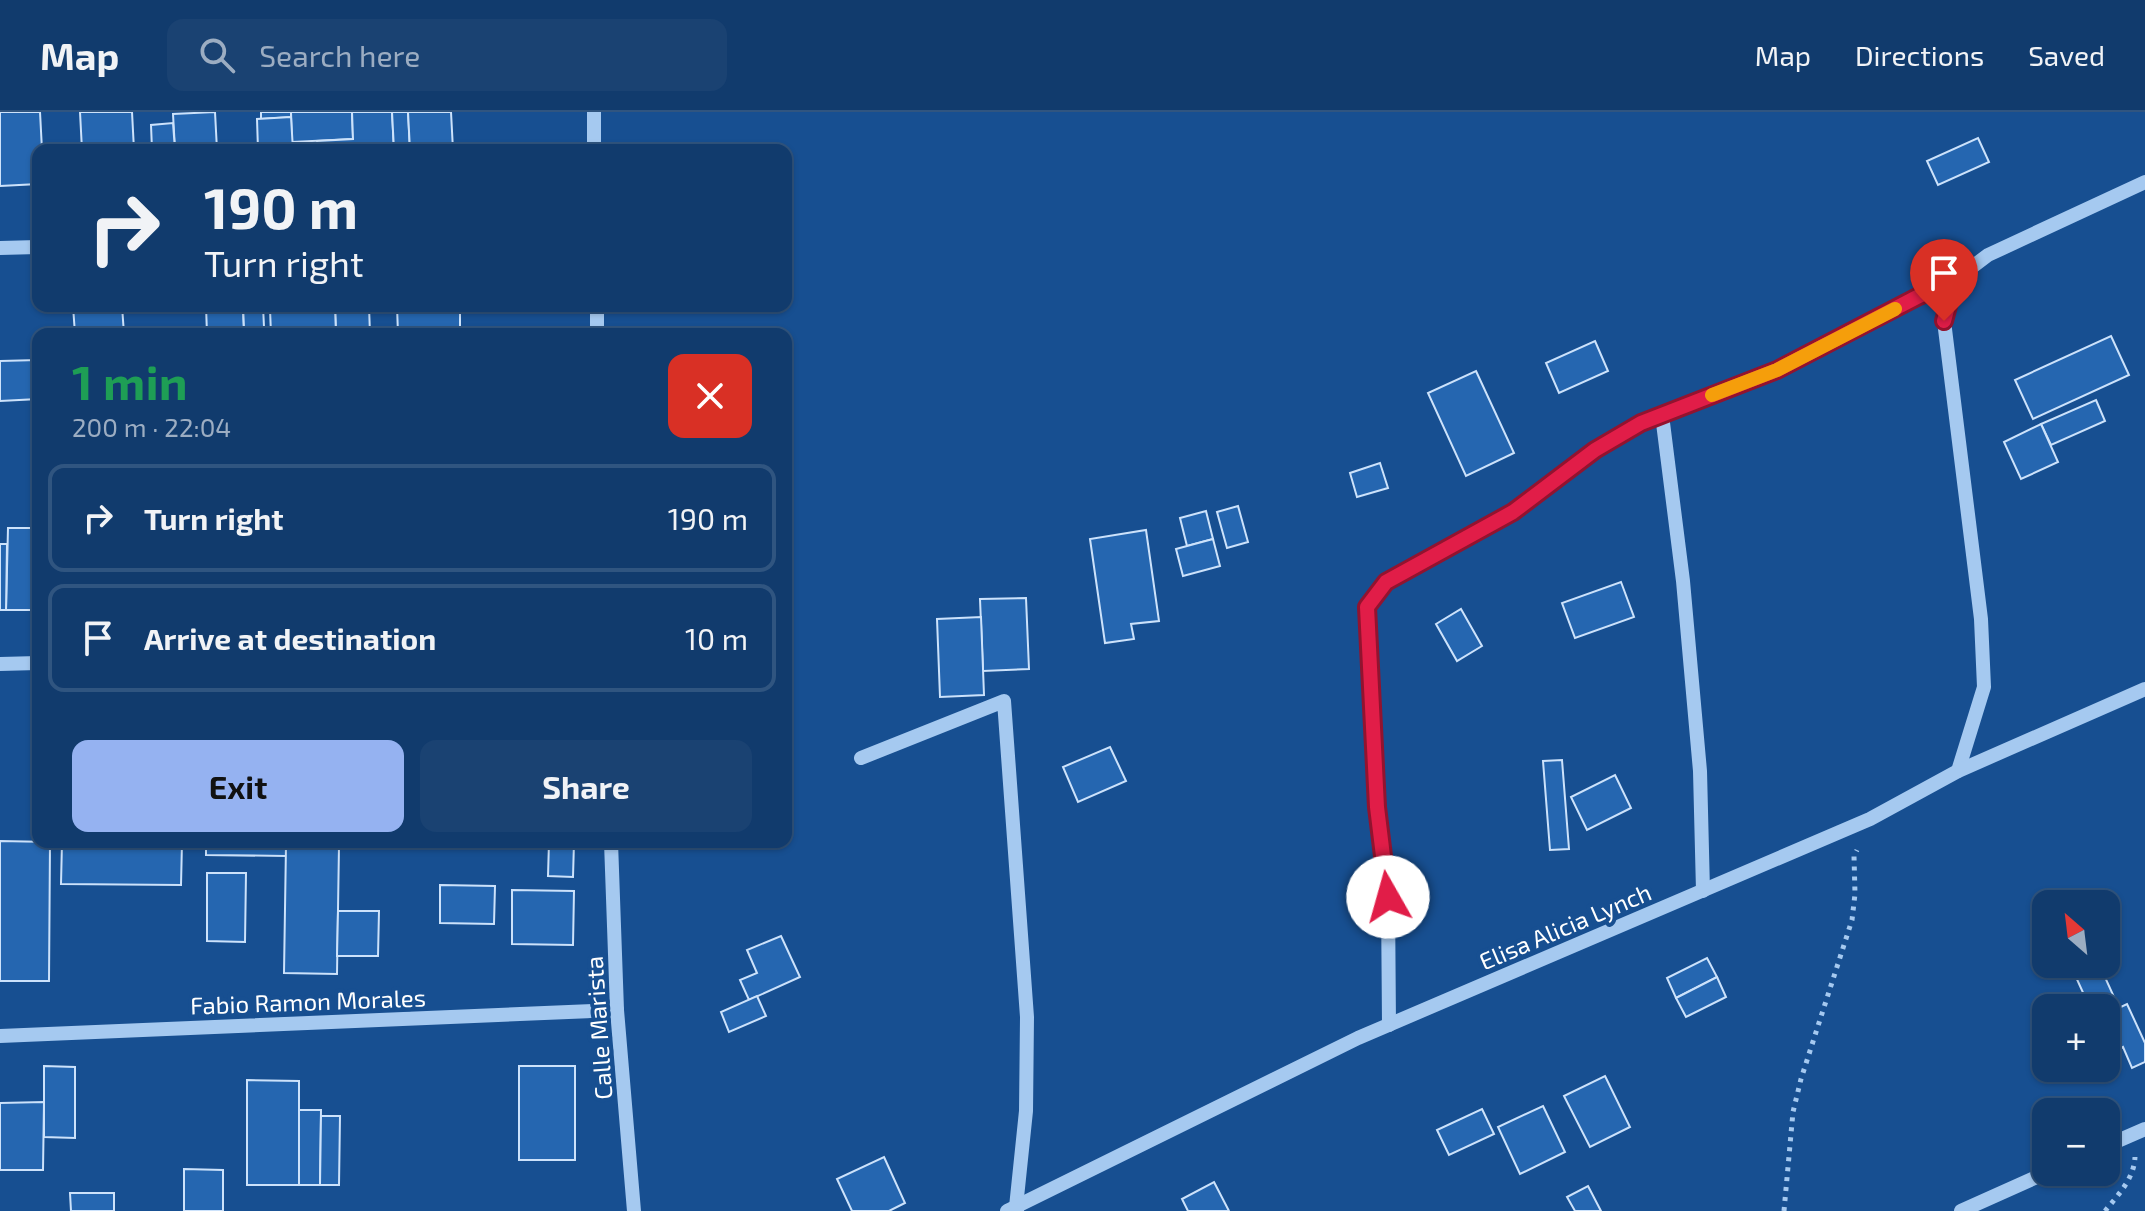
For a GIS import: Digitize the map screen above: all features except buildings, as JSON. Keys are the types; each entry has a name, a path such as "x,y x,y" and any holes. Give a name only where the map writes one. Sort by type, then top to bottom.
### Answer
{"street":[{"path":"594,144 594,112 600,112"},
{"path":"1389,1025 1388,897 1377,807 1367,607 1386,582 1513,512 1595,450 1641,423 1777,370 1955,280 1988,255 2145,182"},
{"path":"0,248 32,247"},
{"path":"1955,280 1944,321 1981,619 1984,687 1958,771"},
{"path":"1662,415 1683,581 1698,755 1703,891"},
{"path":"0,664 32,663"},
{"name":"Elisa Alicia Lynch","path":"1013,1210 1217,1105 1389,1025 1870,819 1958,771 2145,689"},
{"path":"861,758 1004,701 1027,1017 1026,1111 1013,1210"},
{"name":"Calle Marista","path":"611,848 617,1010 634,1211"},
{"name":"Fabio Ramon Morales","path":"0,1036 617,1010"},
{"path":"2120,1140 2141,1130"},
{"path":"1961,1211 2032,1179"}],"path":[{"path":"1784,1211 1793,1112 1852,920 1854,856 1870,819"},
{"path":"2105,1211 2126,1185 2135,1165 2141,1130"}],"slow traffic":[{"path":"1712,395 1777,370 1895,309"}],"route":[{"path":"1388,897 1377,807 1367,607 1386,582 1513,512 1595,450 1641,423 1777,370 1955,280 1944,321"}]}
